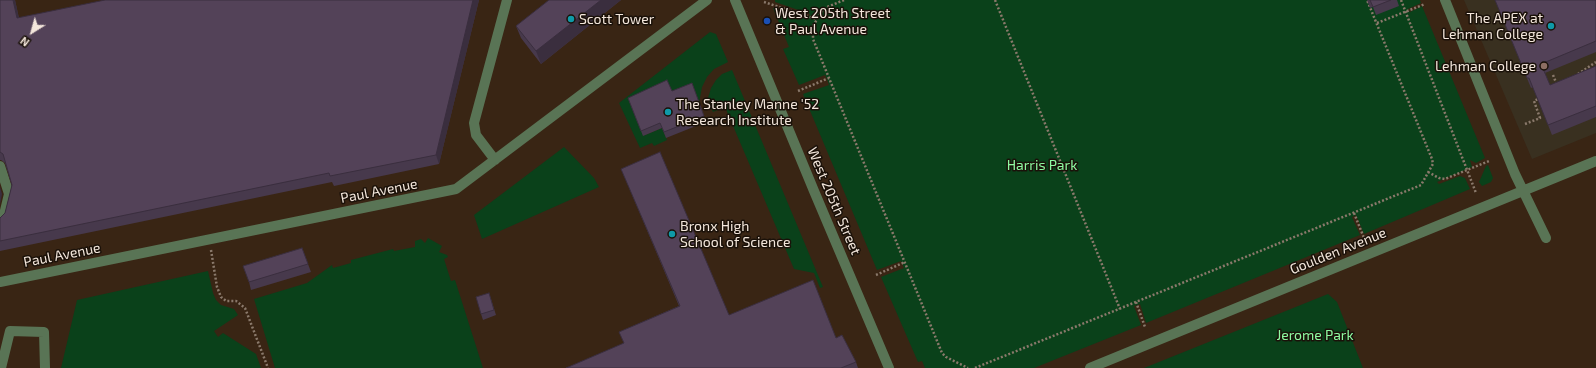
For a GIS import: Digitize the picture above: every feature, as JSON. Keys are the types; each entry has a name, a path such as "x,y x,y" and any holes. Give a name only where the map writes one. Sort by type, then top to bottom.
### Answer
{"street":[{"path":"495,160 476,136 474,123 507,0"},
{"name":"Paul Avenue","path":"0,282 456,189 707,0"},
{"name":"West 205th Street","path":"735,0 889,368"},
{"path":"1445,0 1523,191 1546,238"},
{"name":"Goulden Avenue","path":"1090,368 1596,161"},
{"path":"0,166 9,194 3,219 0,223"},
{"path":"0,368 10,331 44,332 44,368"}],"path":[{"path":"844,0 827,7 816,19 813,26 813,39 942,353 946,357 968,368"},
{"path":"995,0 1120,308"},
{"path":"975,368 1421,185 1433,164 1432,159 1367,0"},
{"path":"1401,0 1476,193"},
{"path":"764,2 816,19"},
{"path":"1377,23 1425,4"},
{"path":"1575,75 1596,62"},
{"path":"1586,69 1588,73"},
{"path":"1553,75 1559,90"},
{"path":"798,91 829,78"},
{"path":"1556,83 1562,80"},
{"path":"1526,124 1540,118 1534,101 1546,95"},
{"path":"1428,172 1439,178 1445,179 1489,161"},
{"path":"1354,213 1364,238"},
{"path":"210,239 217,287 221,297 226,301 236,301 245,308 268,368"},
{"path":"876,275 905,262"},
{"path":"1136,302 1145,327"},
{"path":"957,368 960,364"}],"shaded area":[{"name":"Lehman College","path":"1464,0 1596,0 1596,133 1532,159"}],"green space":[{"name":"Harris Park","path":"775,0 1420,0 1421,3 1408,10 1410,12 1422,6 1485,158 1476,163 1470,160 1472,167 1437,182 1439,184 1460,176 1465,178 1470,189 1364,234 1356,215 1352,217 1360,235 1146,323 1140,304 1134,306 1141,325 1034,368 925,368 922,361 918,362 881,277 904,268 901,261 877,270 803,94 829,85 827,79 825,75 799,85 783,49 789,47 773,8 808,19 810,14 775,2"},
{"path":"710,32 716,34 728,62 714,69 707,77 702,87 699,103 643,136 662,128 667,140 654,146 652,143 640,148 619,103"},
{"path":"732,70 823,287 820,288 814,273 794,269 725,107 713,112 710,106 708,98 711,88 722,74"},
{"path":"564,147 594,178 599,187 482,239 474,215"},
{"path":"1488,165 1493,178 1491,182 1482,186 1479,182 1486,166"},
{"path":"428,238 442,246 439,252 447,255 448,257 444,259 451,281 455,280 483,368 275,368 254,299 307,283 332,265 333,268 351,263 351,260 393,249 394,251 415,247 415,241 421,239 425,243"},
{"path":"208,271 216,300 221,305 234,309 238,315 214,331 218,337 223,333 256,354 261,368 61,368 77,300"},
{"name":"Jerome Park","path":"1328,294 1337,302 1363,368 1144,368"}],"building":[{"path":"0,0 13,0 17,18 105,0 473,0 436,155 330,176 329,173 0,241 0,218 5,213 12,185 3,154 0,152"},
{"path":"549,0 601,0 536,51 516,26"},
{"path":"1370,0 1391,0 1373,7"},
{"name":"The APEX at Lehman College","path":"1495,0 1596,0 1596,41 1541,64 1550,85 1596,66 1596,106 1548,125"},
{"name":"The Stanley Manne '52 Research Institute","path":"667,80 672,91 692,83 704,116 664,132 660,123 641,131 628,98"},
{"name":"Bronx High School of Science","path":"660,152 729,315 813,280 836,338 842,335 856,362 841,368 566,368 624,343 619,332 680,306 621,169"},
{"path":"302,248 308,264 249,282 243,266"},
{"path":"489,293 494,310 481,314 476,297"}],"place":[{"name":"Scott Tower","path":"571,19"},
{"name":"West 205th Street & Paul Avenue","path":"767,21"},
{"name":"The APEX at Lehman College","path":"1551,26"},
{"name":"Lehman College","path":"1544,66"},
{"name":"The Stanley Manne '52 Research Institute","path":"668,112"},
{"name":"Bronx High School of Science","path":"672,234"}]}
